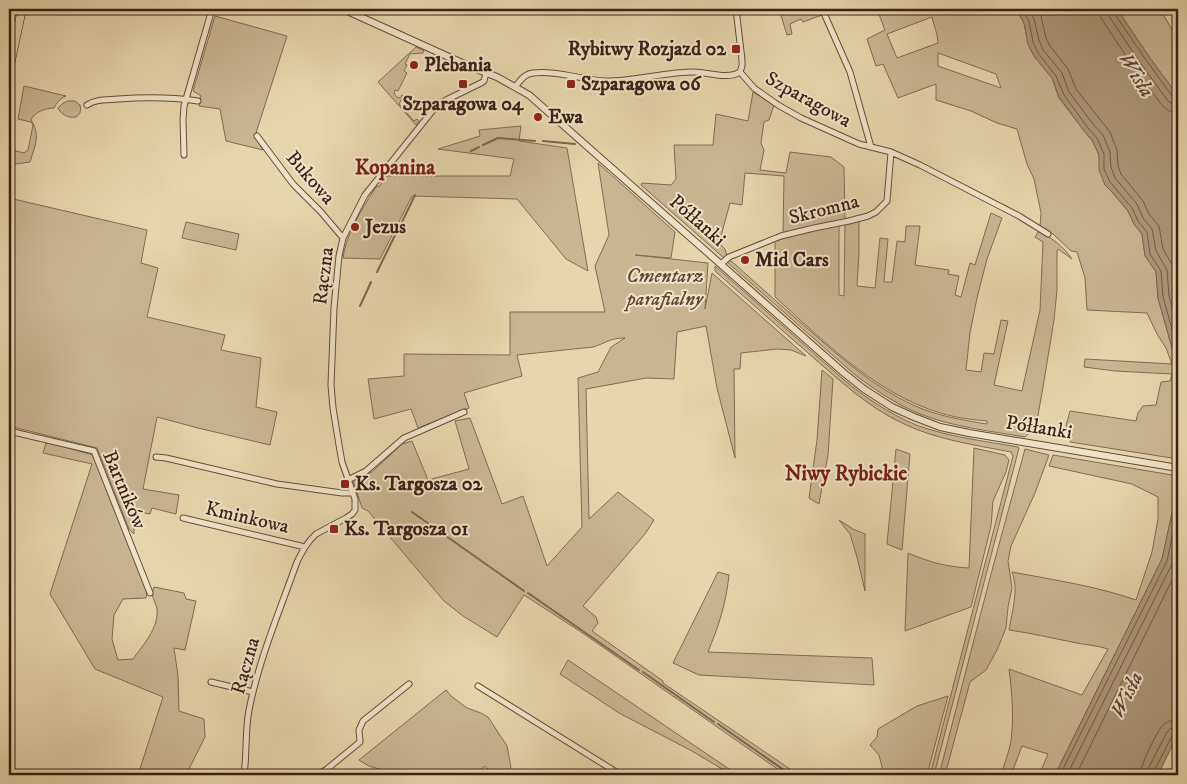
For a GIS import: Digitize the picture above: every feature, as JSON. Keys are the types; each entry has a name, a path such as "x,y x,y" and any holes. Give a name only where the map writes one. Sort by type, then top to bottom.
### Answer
{"main road":[{"path":"9,70 22,9"}],"street":[{"path":"184,155 183,115 185,99 212,9"},
{"name":"Półłanki","path":"343,9 486,73 529,95 844,373 864,389 888,404 940,427 969,434 1178,468"},
{"path":"736,9 742,60 740,72"},
{"path":"823,11 850,72 871,147"},
{"name":"Szparagowa","path":"515,87 524,77 532,73 551,73 613,81 688,72 731,75 740,72 754,88 801,118 859,144 891,152 920,165 1019,216 1048,234"},
{"name":"Rączna","path":"244,775 249,712 253,692 297,562 305,547 316,534 346,518 353,513 355,508 339,446 333,408 332,346 338,266 343,238 365,195 434,109 446,100 482,82 486,73"},
{"path":"87,105 94,101 156,97 198,101"},
{"name":"Bukowa","path":"257,136 293,184 343,238"},
{"name":"Skromna","path":"721,264 729,257 780,236 855,220 876,212 887,201 891,152"},
{"path":"348,480 366,471 404,438 464,412"},
{"name":"Bartników","path":"9,431 94,451 150,593"},
{"path":"156,457 277,484 352,493"},
{"name":"Kminkowa","path":"183,518 305,547"},
{"path":"211,682 253,692"},
{"path":"318,775 360,742 359,730 363,721 409,684"},
{"path":"478,686 621,775"}],"green space":[{"path":"779,9 818,9 822,15 803,22 801,19 790,24 792,34 787,35"},
{"path":"877,9 1016,9 1024,23 1028,44 1034,56 1052,78 1059,98 1092,140 1099,155 1100,170 1105,185 1128,211 1134,224 1142,234 1145,255 1156,272 1158,298 1178,374 1178,459 1070,442 1072,434 1066,426 1070,411 1136,421 1138,413 1143,406 1156,405 1161,382 1170,381 1172,374 1115,371 1084,367 1085,359 1172,364 1166,348 1147,313 1087,310 1085,278 1077,252 1071,251 1053,234 1040,227 1041,213 1034,179 1027,164 1017,129 936,100 936,84 898,98 883,64 876,66 867,39 885,30","holes":["932,17 938,43 897,58 887,34","938,53 996,74 1001,88 938,66"]},
{"path":"1117,9 1160,9 1178,40 1178,96 1150,58"},
{"path":"215,16 287,36 254,135 263,150 226,141 220,109 199,106 201,96 193,91"},
{"path":"416,47 424,51 423,53 410,54 405,64 407,65 404,71 407,73 398,91 395,90 394,94 400,98 402,95 421,104 420,107 419,104 403,97 399,104 414,121 417,119 419,121 416,125 378,82"},
{"path":"24,86 66,96 54,108 41,111 31,120 36,131 36,136 30,162 9,165 10,151 24,153 28,150 33,125 31,122 18,119"},
{"path":"753,92 774,105 769,120 764,122 761,143 764,150 760,170 786,173 790,152 831,157 844,167 845,219 783,233 784,176 745,173 742,205 730,203 718,247 721,245 725,249 727,256 724,258 641,185 642,183 671,185 676,179 674,145 713,145 716,114 748,121"},
{"path":"68,101 75,101 80,105 79,115 76,117 64,115 58,108"},
{"path":"521,126 519,141 567,148 588,271 566,259 517,199 412,196 380,259 343,258 356,221 376,187 380,186 384,176 510,176 514,159 438,149 480,136 479,130"},
{"name":"Cmentarz parafialny","path":"598,163 675,232 671,258 635,255 708,263 705,309 712,273 806,356 791,350 777,349 741,353 740,369 734,369 735,458 717,388 706,326 677,332 674,379 646,378 586,389 589,519 618,492 654,520 645,534 583,606 596,617 598,623 592,631 663,681 663,683 799,775 786,775 584,634 524,595 497,637 463,616 444,601 368,511 362,508 353,480 372,472 402,444 412,441 428,480 469,469 455,421 470,418 502,504 523,496 547,566 582,527 578,378 598,372 611,347 625,338 612,340 593,347 517,355 522,376 464,393 469,408 418,428 411,409 374,419 368,379 404,376 404,354 510,355 510,312 605,312 595,266 609,235"},
{"path":"9,198 147,230 141,263 158,268 147,317 225,335 221,350 261,358 256,407 277,412 270,445 157,417 143,489 179,495 176,514 152,508 150,514 134,511 134,534 129,529 97,448 9,426"},
{"path":"991,213 1002,218 987,259 977,298 970,333 966,370 981,372 984,353 994,354 1001,320 1008,321 994,385 1022,391 1040,310 1043,242 1035,237 1039,231 1057,243 1072,259 1058,249 1054,320 1036,427 1025,437 945,422 920,414 894,401 854,374 727,262 731,261 833,351 885,390 913,405 940,415 987,424 987,421 956,417 930,410 905,399 858,369 816,334 775,297 775,241 839,224 839,295 844,296 845,224 859,221 857,286 875,288 880,238 888,239 884,282 892,282 897,241 905,242 906,226 920,226 915,265 949,270 948,274 959,276 955,295 961,297 970,263 975,265"},
{"path":"186,222 239,234 236,250 182,238"},
{"path":"715,266 844,380 888,411 906,421 928,429 954,436 1019,448 934,775 930,775 1013,456 1011,452 957,441 917,430 890,417 865,401 842,382 716,272"},
{"path":"822,370 833,379 828,455 819,504 809,498 817,440"},
{"path":"46,443 93,455 147,591 146,598 123,599 114,615 112,639 118,660 133,659 146,642 156,623 157,609 153,596 154,587 184,593 186,599 196,601 185,650 174,648 178,676 179,711 204,719 205,737 186,775 138,775 163,697 95,669 50,594 92,464 43,453"},
{"path":"974,448 1005,455 1009,460 1006,472 993,501 991,526 971,607 905,631 908,553 938,564 969,568"},
{"path":"896,449 910,454 902,550 887,544"},
{"path":"1025,449 1049,455 1035,493 1011,546 1008,561 1012,588 1006,628 986,670 970,682 945,775 939,775 991,574"},
{"path":"1053,455 1178,476 1174,504 1162,559 1055,775 1039,775 1048,754 1022,746 1011,775 1001,775 1009,750 1012,732 1009,669 1082,695 1108,649 1009,630 1015,593 1012,572 1090,587 1136,600 1152,552 1158,519 1158,497 1132,484 1049,466"},
{"path":"839,520 865,534 865,591 850,534"},
{"path":"718,572 729,575 726,597 718,627 708,652 872,658 874,685 699,675 673,663"},
{"path":"568,660 732,771 722,769 619,713 560,674"},
{"path":"446,690 467,708 488,717 507,746 511,767 504,775 493,775 485,766 474,775 399,775 369,766 359,760"},
{"path":"948,696 927,775 884,775 879,755 870,745 877,737 878,729 917,706"}],"water":[{"name":"Wisła","path":"1016,9 1117,9 1178,96 1178,374 1158,298 1156,272 1145,256 1142,234 1134,224 1128,211 1105,185 1099,170 1099,155 1092,140 1059,97 1052,78 1034,56 1028,44 1024,23"},
{"name":"Wisła","path":"1178,475 1178,734 1158,775 1055,775 1162,559"}],"waterway":[{"path":"483,145 498,138 535,141"},
{"path":"543,141 575,144"},
{"path":"471,151 479,147"},
{"path":"402,222 415,195"},
{"path":"377,272 400,225"},
{"path":"360,306 371,282"},
{"path":"412,512 524,591"},
{"path":"528,593 639,670"},
{"path":"643,672 714,722"},
{"path":"718,724 791,775"}],"place":[{"name":"Rybitwy Rozjazd 02","path":"736,49"},
{"name":"Plebania","path":"414,65"},
{"name":"Szparagowa 04","path":"463,84"},
{"name":"Szparagowa 06","path":"571,84"},
{"name":"Ewa","path":"538,117"},
{"name":"Jezus","path":"355,227"},
{"name":"Mid Cars","path":"745,260"},
{"name":"Ks. Targosza 02","path":"345,484"},
{"name":"Ks. Targosza 01","path":"334,529"}],"district":[{"name":"Kopanina","path":"395,168"},
{"name":"Niwy Rybickie","path":"846,474"}]}
